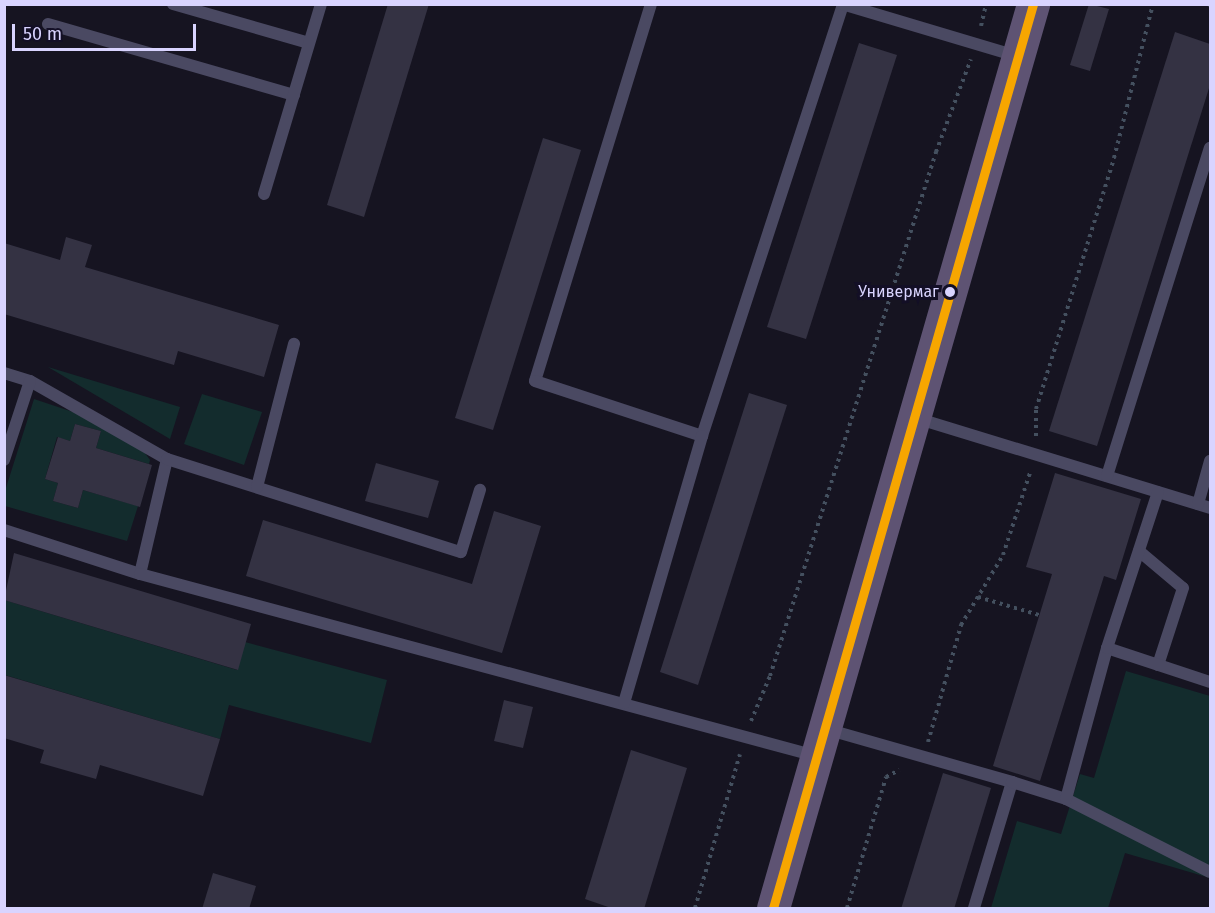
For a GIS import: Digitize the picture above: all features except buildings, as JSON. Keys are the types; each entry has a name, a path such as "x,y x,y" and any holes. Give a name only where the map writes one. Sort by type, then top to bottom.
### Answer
{"main road":[{"path":"773,909 1033,4"}],"lane":[{"path":"173,4 309,42"},
{"path":"264,194 321,4"},
{"path":"651,4 536,381 702,436"},
{"path":"624,703 702,436 842,5 1018,57"},
{"path":"48,24 294,95"},
{"path":"1107,476 1210,148"},
{"path":"257,488 294,344"},
{"path":"4,373 30,381 167,459 460,552 480,490"},
{"path":"4,460 30,381"},
{"path":"915,418 1210,508"},
{"path":"140,574 167,459"},
{"path":"1198,504 1210,460"},
{"path":"1066,799 1107,648 1158,492"},
{"path":"4,530 140,574 541,684 745,735 821,742 1012,782 1066,799 1210,872"},
{"path":"1139,551 1183,588 1158,665"},
{"path":"1107,648 1210,682"},
{"path":"974,909 1012,782"}],"path":[{"path":"695,909 745,735 770,676 936,152 977,44 986,4"},
{"path":"978,597 1039,615"}],"green space":[{"path":"48,367 180,407 170,439"},
{"path":"202,394 262,412 244,465 184,444"},
{"path":"34,399 82,415 142,449 150,460 149,464 96,448 101,431 75,424 70,441 57,437 45,479 58,483 53,501 78,508 83,490 138,506 127,541 5,506 5,491"},
{"path":"4,600 237,670 245,642 387,680 371,743 229,705 220,739 5,675"},
{"path":"1126,671 1210,696 1210,878 1125,853 1108,908 991,908 1017,821 1061,834 1080,774 1094,778"}],"transit line":[{"path":"773,908 1033,4"}],"place":[{"name":"Универмаг","path":"950,292"}]}
